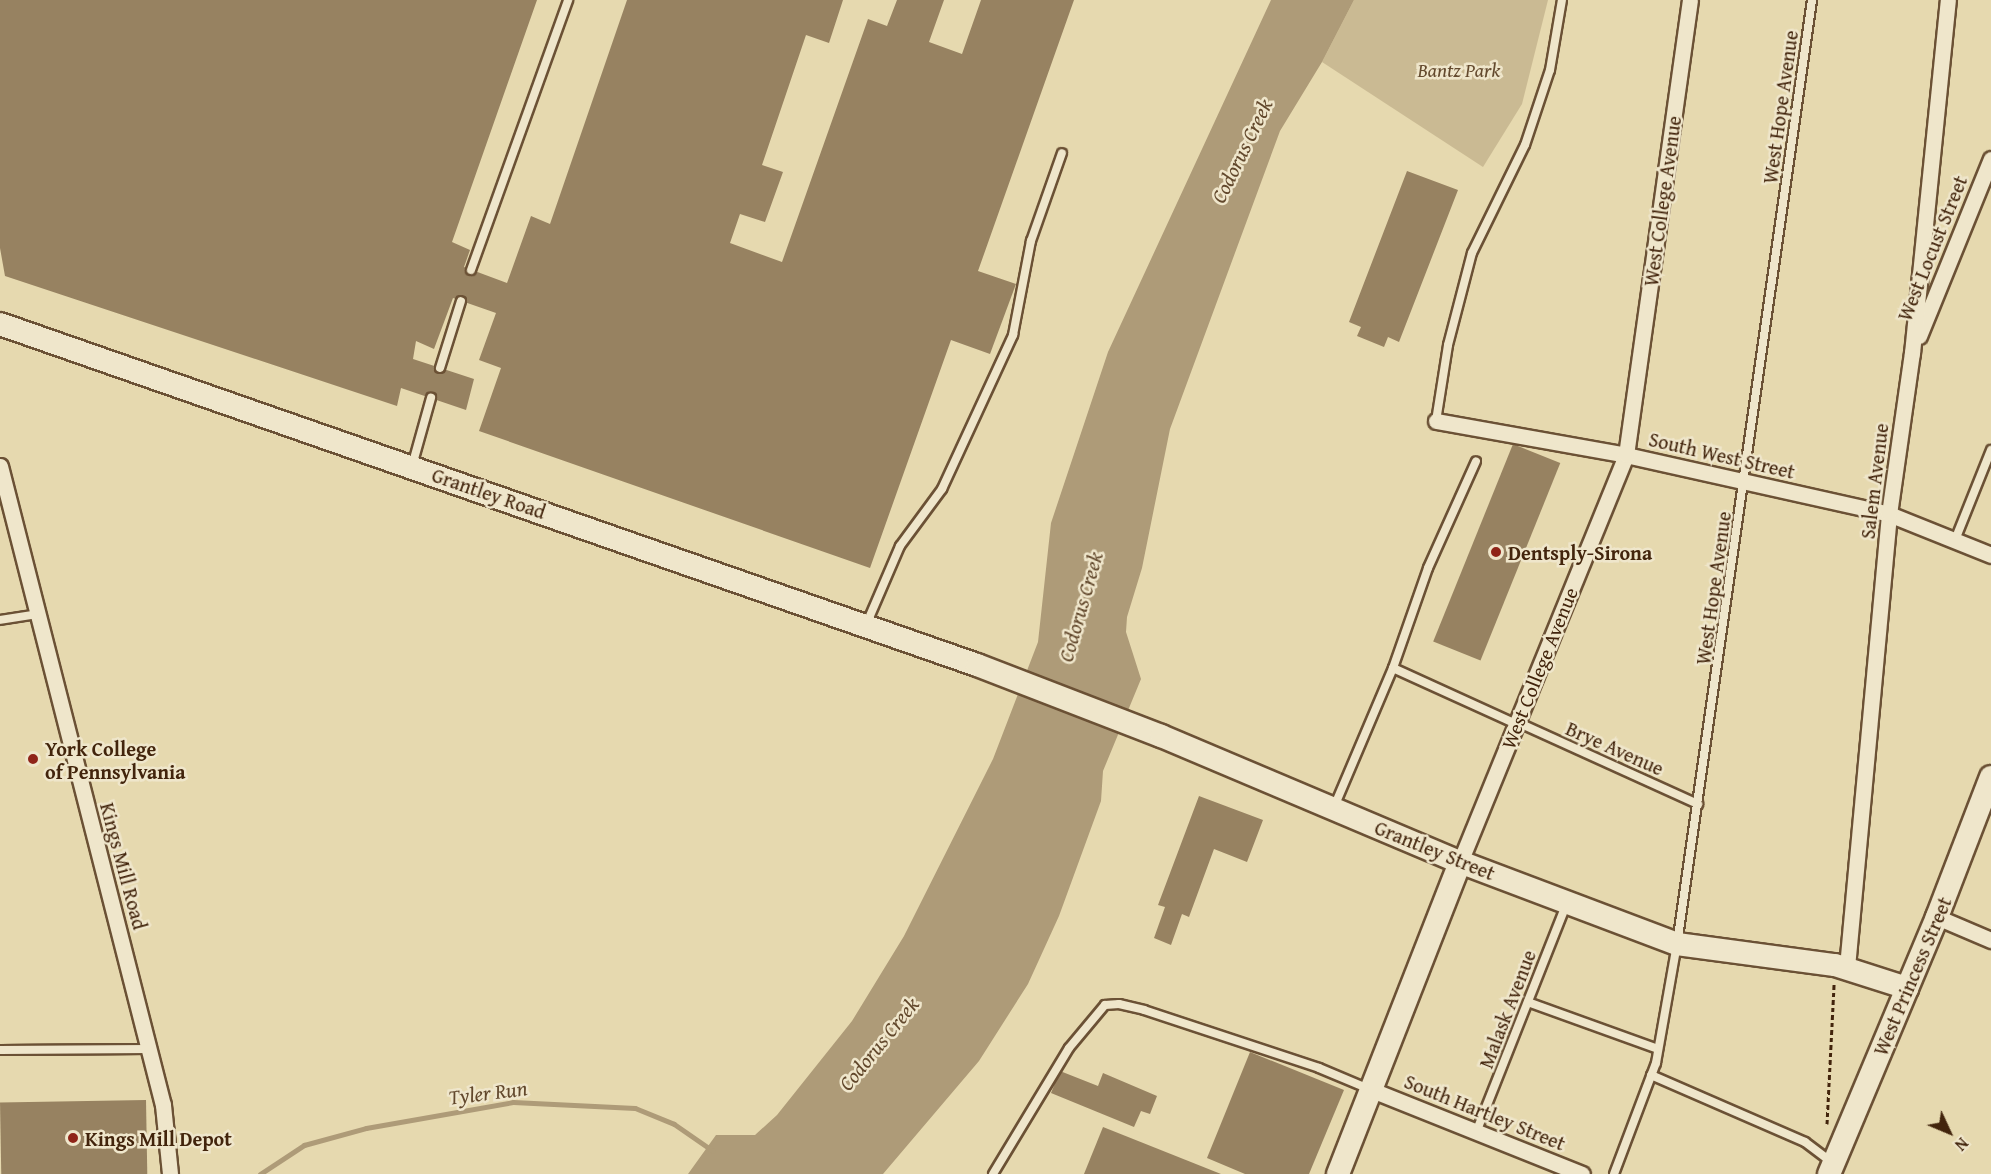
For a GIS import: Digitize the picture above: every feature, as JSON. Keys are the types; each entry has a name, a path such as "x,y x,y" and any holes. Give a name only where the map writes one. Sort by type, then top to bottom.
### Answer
{"street":[{"name":"West College Avenue","path":"1338,1174 1460,862 1626,455 1690,0"},
{"name":"Salem Avenue","path":"1841,966 1889,514 1912,352 1947,0"},
{"name":"West Locust Street","path":"1912,352 1991,159"},
{"name":"Grantley Road","path":"0,324 977,665"},
{"name":"South West Street","path":"1436,422 1626,455 1889,514 1991,555"},
{"name":"Kings Mill Road","path":"0,470 163,1105 170,1174"},
{"name":"Grantley Street","path":"977,665 1161,736 1460,862 1677,944 1841,966 1907,988"},
{"name":"West Princess Street","path":"1829,1165 1937,917 1991,777"},
{"path":"1937,917 1991,940"},
{"name":"South Hartley Street","path":"1372,1090 1477,1130 1582,1174"}],"lane":[{"path":"471,270 568,0"},
{"path":"1436,422 1448,345 1472,253 1525,145 1550,70 1562,0"},
{"name":"West Hope Avenue","path":"1614,1174 1651,1075 1658,1049 1677,944 1746,482 1812,0"},
{"path":"866,626 900,546 942,489 1014,335 1031,241 1062,153"},
{"path":"440,368 461,301"},
{"path":"412,466 431,398"},
{"path":"1955,540 1991,450"},
{"path":"1333,808 1393,668 1436,548 1476,460"},
{"path":"0,620 37,614"},
{"name":"Brye Avenue","path":"1393,668 1698,804"},
{"name":"Malask Avenue","path":"1477,1130 1567,901"},
{"path":"1528,1002 1658,1049"},
{"path":"993,1174 1069,1048 1105,1005 1119,1004 1144,1010 1319,1068 1372,1090"},
{"path":"0,1050 148,1049"},
{"path":"1651,1075 1805,1142 1829,1165"}],"path":[{"path":"1829,1165 1841,966"}],"green space":[{"name":"Bantz Park","path":"1354,0 1548,0 1522,104 1483,167 1322,62"}],"water":[{"name":"Codorus Creek","path":"1271,0 1354,0 1322,62 1280,131 1170,429 1142,568 1127,617 1126,632 1141,679 1103,771 1101,801 1059,916 1028,984 979,1061 883,1174 688,1174 716,1135 755,1135 777,1115 852,1021 904,936 993,759 1038,642 1051,523 1108,352"}],"building":[{"path":"0,0 537,0 452,242 470,250 464,267 507,283 531,216 550,224 627,0 843,0 829,43 806,35 762,165 783,172 765,222 740,214 730,243 782,262 868,19 887,26 897,0 944,0 929,42 962,54 981,0 1074,0 978,271 1016,284 990,354 951,340 870,568 479,431 501,368 479,360 496,313 453,298 434,349 416,341 413,359 474,379 466,410 401,388 397,406 5,276 0,248"},
{"path":"1407,171 1458,190 1399,342 1388,337 1384,347 1357,336 1361,327 1349,322"},
{"name":"Dentsply-Sirona","path":"1513,444 1560,463 1480,661 1433,641"},
{"path":"1199,796 1263,820 1247,862 1214,849 1189,917 1182,914 1171,945 1154,938 1165,907 1158,905"},
{"path":"1250,1052 1344,1090 1309,1174 1245,1174 1207,1158"},
{"path":"1060,1071 1098,1086 1103,1073 1157,1096 1150,1114 1141,1111 1134,1127 1051,1093"},
{"name":"Kings Mill Depot","path":"146,1100 147,1174 1,1174 0,1103"},
{"path":"1103,1127 1221,1174 1084,1174"}],"waterway":[{"name":"Tyler Run","path":"260,1174 304,1145 366,1128 513,1102 635,1108 674,1124 713,1151"}],"place":[{"name":"Dentsply-Sirona","path":"1496,552"},
{"name":"York College of Pennsylvania","path":"33,759"},
{"name":"Kings Mill Depot","path":"73,1138"}]}
